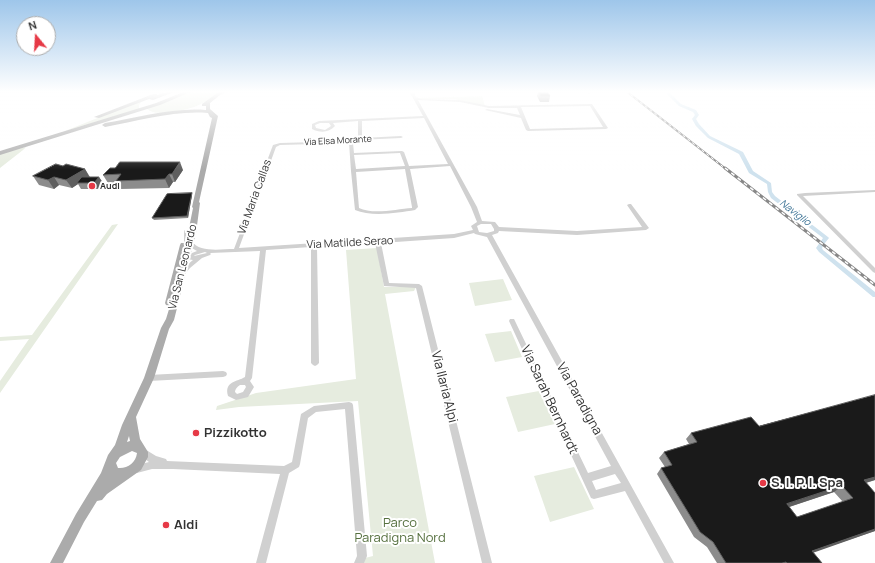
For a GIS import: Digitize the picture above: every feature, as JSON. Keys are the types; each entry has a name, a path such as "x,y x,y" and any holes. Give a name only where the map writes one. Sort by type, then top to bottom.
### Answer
{"main road":[{"path":"0,152 97,117"},
{"path":"0,152 115,117"},
{"path":"0,152 82,129 150,117"},
{"name":"Via San Leonardo","path":"203,168 204,154 211,117"},
{"name":"Via San Leonardo","path":"113,460 120,448 127,425 149,378 165,330 175,280 187,231 196,203 215,117"},
{"name":"Via San Leonardo","path":"165,330 170,320 183,274 197,209 196,203"},
{"path":"80,518 103,490 129,472 142,460 142,450 135,441 131,418"},
{"path":"56,563 80,518 106,476 113,460 126,448 136,446 142,450"},
{"path":"113,460 113,472 121,474 129,472"}],"street":[{"path":"344,121 336,123 330,129 323,131 313,128 316,123 324,122 360,120 419,117"},
{"path":"425,117 480,222"},
{"path":"520,117 523,118 528,130 606,128 599,117"},
{"path":"352,154 402,152 407,167 415,207 409,210 368,212 359,211 357,209 353,171 352,154 352,139 360,136 360,120"},
{"path":"324,122 331,123 333,126"},
{"name":"Via Elsa Morante","path":"276,145 401,137"},
{"name":"Via Maria Callas","path":"236,250 273,147 276,145"},
{"path":"353,171 451,165"},
{"path":"875,191 799,195 803,201 875,271"},
{"path":"497,229 577,233 646,228 629,205"},
{"path":"480,222 493,223 497,229 496,232 489,235 480,234 475,231 474,226 480,222"},
{"path":"175,280 180,271 183,259 187,257 184,254 188,240 187,231"},
{"name":"Via Matilde Serao","path":"187,257 196,252 209,253 263,248 378,242 454,236 475,231"},
{"name":"Via Paradigna","path":"489,235 669,563"},
{"path":"190,242 191,245 196,248 209,253"},
{"name":"Via Ilaria Alpi","path":"378,242 386,285 419,286 487,563"},
{"path":"314,245 314,363"},
{"path":"244,382 248,378 263,248"},
{"name":"Via Matilde Serao","path":"183,274 192,263 209,253"},
{"name":"Via Sarah Bernhardt","path":"512,321 594,495 626,486"},
{"path":"149,378 223,374"},
{"path":"129,472 142,466 172,465 285,470 296,464 304,416 314,409 349,405 362,556 360,563"},
{"path":"142,450 154,460 172,465"},
{"path":"586,478 617,469"},
{"path":"261,563 285,470"}],"green space":[{"path":"99,117 111,117 65,131"},
{"path":"26,147 23,150 0,168 0,154"},
{"path":"118,224 0,393 0,381 29,339 0,341 0,337 32,335 112,225"},
{"name":"Parco Paradigna Nord","path":"377,248 384,287 416,287 414,291 385,294 435,563 363,563 365,558 373,556 358,401 239,407 216,410 217,406 256,393 356,379 346,250"},
{"path":"503,279 512,300 475,306 469,283"},
{"path":"511,331 522,357 495,362 485,334"},
{"path":"539,391 555,424 518,432 506,397"},
{"path":"574,467 594,509 550,522 534,476"}],"building":[{"path":"120,162 180,162 172,174 169,174 165,179 116,181 121,174 103,175 110,168 115,168"},
{"path":"56,164 63,166 66,164 85,169 66,180 54,177 48,180 33,176"},
{"path":"82,177 99,177 94,183 77,183"},
{"path":"192,193 187,216 152,218 167,194"},
{"name":"S. I. P. I. Spa","path":"875,395 875,477 864,480 875,493 875,529 812,551 822,563 726,563 713,542 700,532 661,468 672,465 664,452 697,442 691,433 751,417 759,426","holes":["842,486 853,498 797,517 787,504"]}],"waterway":[{"name":"Naviglio","path":"695,117 694,119 697,125 709,137 741,153 751,172 769,184 770,192 773,197 823,235 826,238 823,242"},
{"name":"Naviglio","path":"821,244 819,248 821,251 875,295"}],"railway":[{"path":"660,117 726,169"},
{"path":"725,168 875,285"}],"place":[{"name":"Audi","path":"92,186"},
{"name":"Pizzikotto","path":"196,433"},
{"name":"S. I. P. I. Spa","path":"763,483"},
{"name":"Aldi","path":"166,525"}]}
